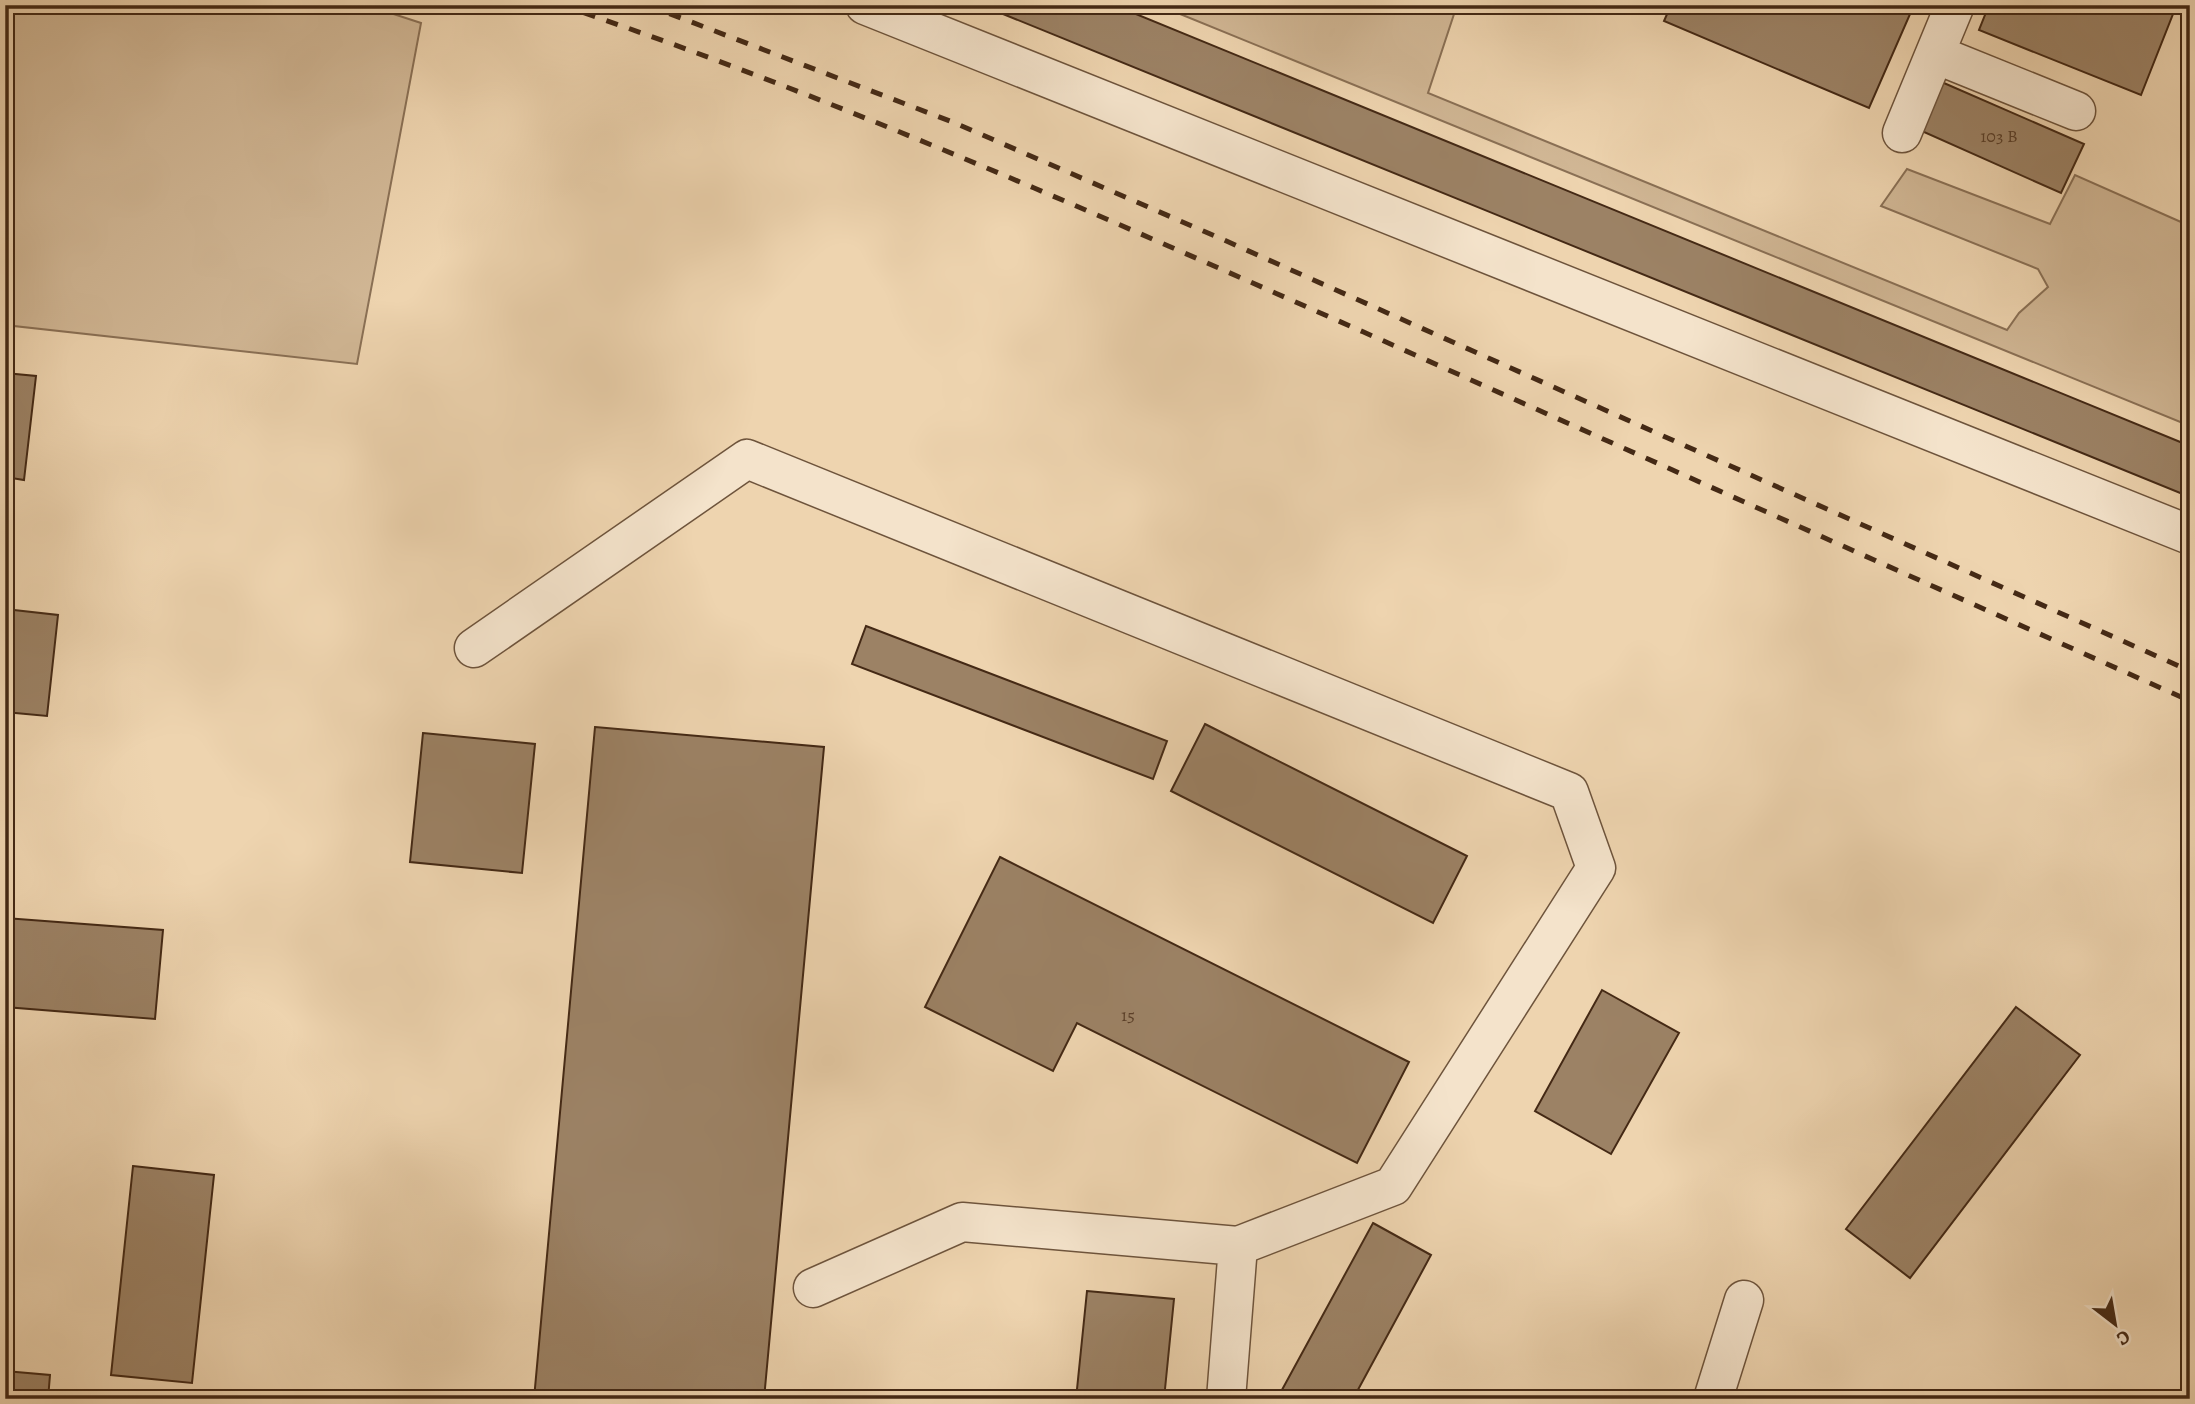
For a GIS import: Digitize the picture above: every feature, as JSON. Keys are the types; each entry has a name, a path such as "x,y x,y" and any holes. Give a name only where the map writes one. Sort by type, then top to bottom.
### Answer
{"lane":[{"path":"865,5 2190,535"},
{"path":"1902,133 1955,5"},
{"path":"1935,54 2076,111"},
{"path":"474,648 747,459 1569,792 1596,868 1393,1186 1238,1246 962,1222 813,1288"},
{"path":"1226,1399 1238,1246"},
{"path":"1713,1399 1744,1300"}],"shaded area":[{"path":"5,5 366,5 421,23 357,364 5,325"},
{"path":"1158,5 1457,5 1428,93 2007,330 2019,313 2048,287 2038,269 1881,206 1907,169 2050,224 2075,175 2190,226 2190,426"}],"building":[{"path":"981,5 1114,5 2190,446 2190,497"},
{"path":"1671,5 1914,5 1869,108 1664,21"},
{"path":"1989,5 2150,5 2173,14 2141,95 1979,30"},
{"path":"1937,80 2084,144 2061,193 1915,128"},
{"path":"5,373 36,376 24,480 5,477"},
{"path":"5,609 58,615 47,716 5,712"},
{"path":"866,626 1167,741 1153,779 852,664"},
{"path":"1205,724 1467,856 1433,923 1171,791"},
{"path":"595,727 824,747 764,1399 534,1399"},
{"path":"423,733 535,744 522,873 410,862"},
{"path":"1000,857 1409,1062 1357,1163 1077,1023 1053,1071 925,1007"},
{"path":"5,918 163,930 155,1019 5,1007"},
{"path":"1602,990 1679,1033 1611,1154 1535,1111"},
{"path":"2016,1007 2080,1055 1910,1278 1846,1229"},
{"path":"133,1166 214,1175 192,1383 111,1375"},
{"path":"1373,1223 1431,1255 1353,1399 1277,1399"},
{"path":"1087,1291 1174,1299 1164,1399 1076,1399"},
{"path":"5,1371 50,1375 48,1399 5,1399"}],"railway":[{"path":"561,5 665,41 871,120 1074,205 2190,701"},
{"path":"647,5 955,123 1224,240 2190,671"}]}
